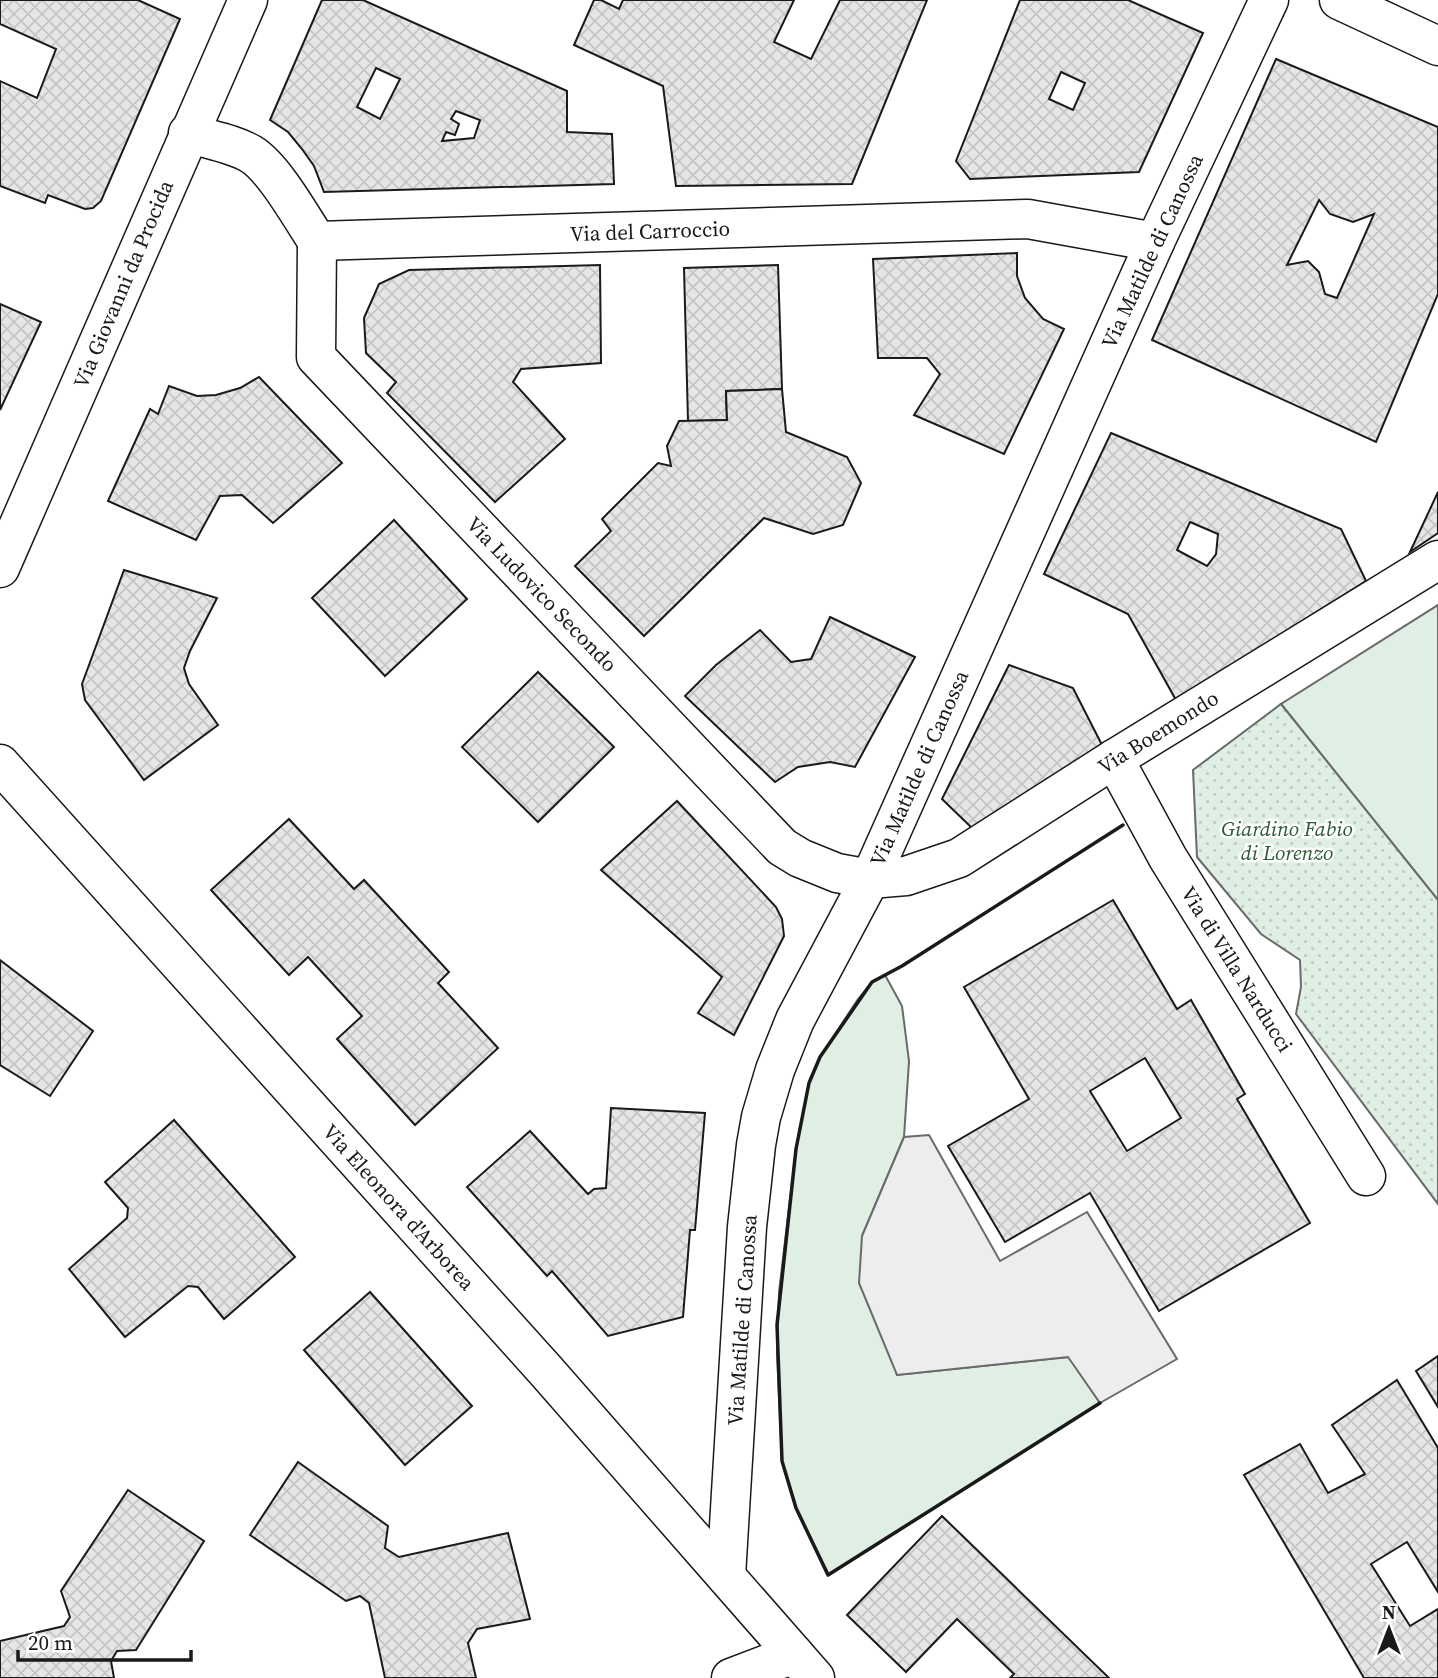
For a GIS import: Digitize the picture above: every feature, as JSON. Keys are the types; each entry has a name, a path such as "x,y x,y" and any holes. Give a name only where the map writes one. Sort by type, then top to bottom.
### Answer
{"street":[{"name":"Via Giovanni da Procida","path":"0,568 248,0"},
{"name":"Via Matilde di Canossa","path":"726,1576 747,1227 761,1117 775,1070 795,1020 870,879 1155,243 1269,0"},
{"path":"1339,0 1438,46"},
{"path":"188,133 252,155 276,180 317,241"},
{"name":"Via del Carroccio","path":"317,241 1028,219 1155,243"},
{"name":"Via Ludovico Secondo","path":"317,241 316,357 782,847 800,858 837,873 870,879"},
{"name":"Via Boemondo","path":"870,879 906,876 959,858 1114,759 1438,560"},
{"name":"Via di Villa Narducci","path":"1114,759 1168,858 1366,1176"},
{"name":"Via Eleonora d'Arborea","path":"0,764 547,1372 805,1666"},
{"path":"731,1678 805,1666"}],"green space":[{"path":"1438,605 1438,900 1281,704"},
{"name":"Giardino Fabio di Lorenzo","path":"1281,704 1438,900 1438,1204 1296,1014 1301,987 1300,960 1261,934 1197,857 1193,770"},
{"path":"885,975 902,1006 909,1061 904,1137 862,1236 897,1375 1069,1357 1100,1403 829,1575 796,1508 782,1461 777,1353 779,1292 796,1149 809,1083 820,1057 858,999 872,982"}],"shaded area":[{"path":"929,1135 1000,1261 1087,1212 1177,1359 1100,1403 1068,1357 897,1375 859,1283 862,1236 904,1137"}],"building":[{"path":"0,0 138,0 180,19 101,201 93,208 85,209 48,195 45,203 0,186 0,81 37,98 56,49 0,24"},
{"path":"322,0 363,0 567,91 567,132 612,134 614,184 324,192 314,166 302,149 288,132 270,120","holes":["376,68 400,79 380,119 357,107","456,111 480,120 474,138 442,141 446,132 455,135 459,124 451,119"]},
{"path":"594,0 601,0 619,9 623,0 794,0 774,42 811,59 840,0 927,0 852,184 676,186 663,86 574,45"},
{"path":"1020,0 1128,0 1203,33 1139,172 970,179 956,161","holes":["1061,72 1085,83 1073,110 1049,99"]},
{"path":"1276,59 1438,127 1438,294 1376,442 1152,340","holes":["1319,200 1330,214 1353,222 1374,214 1337,298 1325,294 1319,272 1308,261 1287,265"]},
{"path":"1017,253 1017,276 1025,298 1043,319 1064,329 1004,454 914,415 940,374 927,358 878,358 873,259"},
{"path":"600,265 601,363 521,369 513,382 565,439 495,502 387,393 396,382 366,353 364,318 379,284 409,270"},
{"path":"778,265 782,389 726,391 727,420 688,421 684,268"},
{"path":"0,304 41,322 0,410"},
{"path":"259,377 342,463 273,523 242,495 220,496 196,540 108,501 150,409 158,414 169,386 197,396 216,395 240,388"},
{"path":"782,389 786,432 847,457 861,483 843,525 813,534 764,518 644,636 575,566 611,531 602,519 658,463 671,466 667,446 679,421 727,420 726,391"},
{"path":"1111,433 1341,529 1366,581 1176,700 1128,614 1044,574","holes":["1190,522 1218,534 1216,554 1207,566 1177,550"]},
{"path":"1438,492 1438,533 1410,552"},
{"path":"394,520 467,599 385,676 312,598"},
{"path":"124,570 217,598 184,668 189,684 218,725 144,780 85,700 82,684"},
{"path":"830,617 915,657 855,767 830,762 798,767 775,782 685,696 716,665 760,630 791,662 811,659"},
{"path":"1009,665 1073,688 1103,747 973,829 942,799"},
{"path":"538,672 614,747 538,822 462,747"},
{"path":"677,801 776,907 782,919 784,936 734,1035 698,1013 722,977 601,870"},
{"path":"289,819 354,889 364,880 449,972 438,983 498,1048 415,1125 337,1039 362,1016 308,957 289,975 211,890"},
{"path":"1113,900 1177,1009 1191,1000 1245,1094 1237,1099 1310,1223 1159,1311 1090,1193 1005,1242 948,1146 1029,1099 964,987","holes":["1145,1058 1181,1118 1127,1151 1090,1091"]},
{"path":"0,960 93,1031 50,1096 0,1065"},
{"path":"611,1108 705,1113 695,1230 690,1230 683,1317 608,1336 552,1271 547,1276 467,1187 530,1131 588,1194 594,1189 606,1188"},
{"path":"174,1120 295,1257 224,1319 198,1287 188,1286 125,1337 69,1269 127,1218 128,1208 105,1182"},
{"path":"370,1292 472,1406 405,1465 304,1350"},
{"path":"1438,1356 1438,1407 1416,1371"},
{"path":"1397,1380 1438,1448 1438,1592 1407,1542 1371,1564 1410,1626 1438,1609 1438,1678 1364,1678 1244,1475 1300,1444 1328,1493 1365,1474 1332,1425"},
{"path":"298,1462 388,1526 385,1548 399,1557 508,1533 530,1619 477,1629 468,1643 476,1678 385,1678 369,1603 360,1596 346,1601 250,1535"},
{"path":"128,1490 204,1541 136,1650 117,1651 111,1661 114,1678 0,1678 0,1641 64,1626 70,1617 61,1591"},
{"path":"942,1516 1109,1678 1010,1678 1014,1674 957,1619 906,1672 847,1615"}],"wall":[{"path":"1100,1403 828,1575 796,1508 782,1461 777,1325 796,1149 809,1083 820,1057 872,982 902,966 1123,825"}]}
